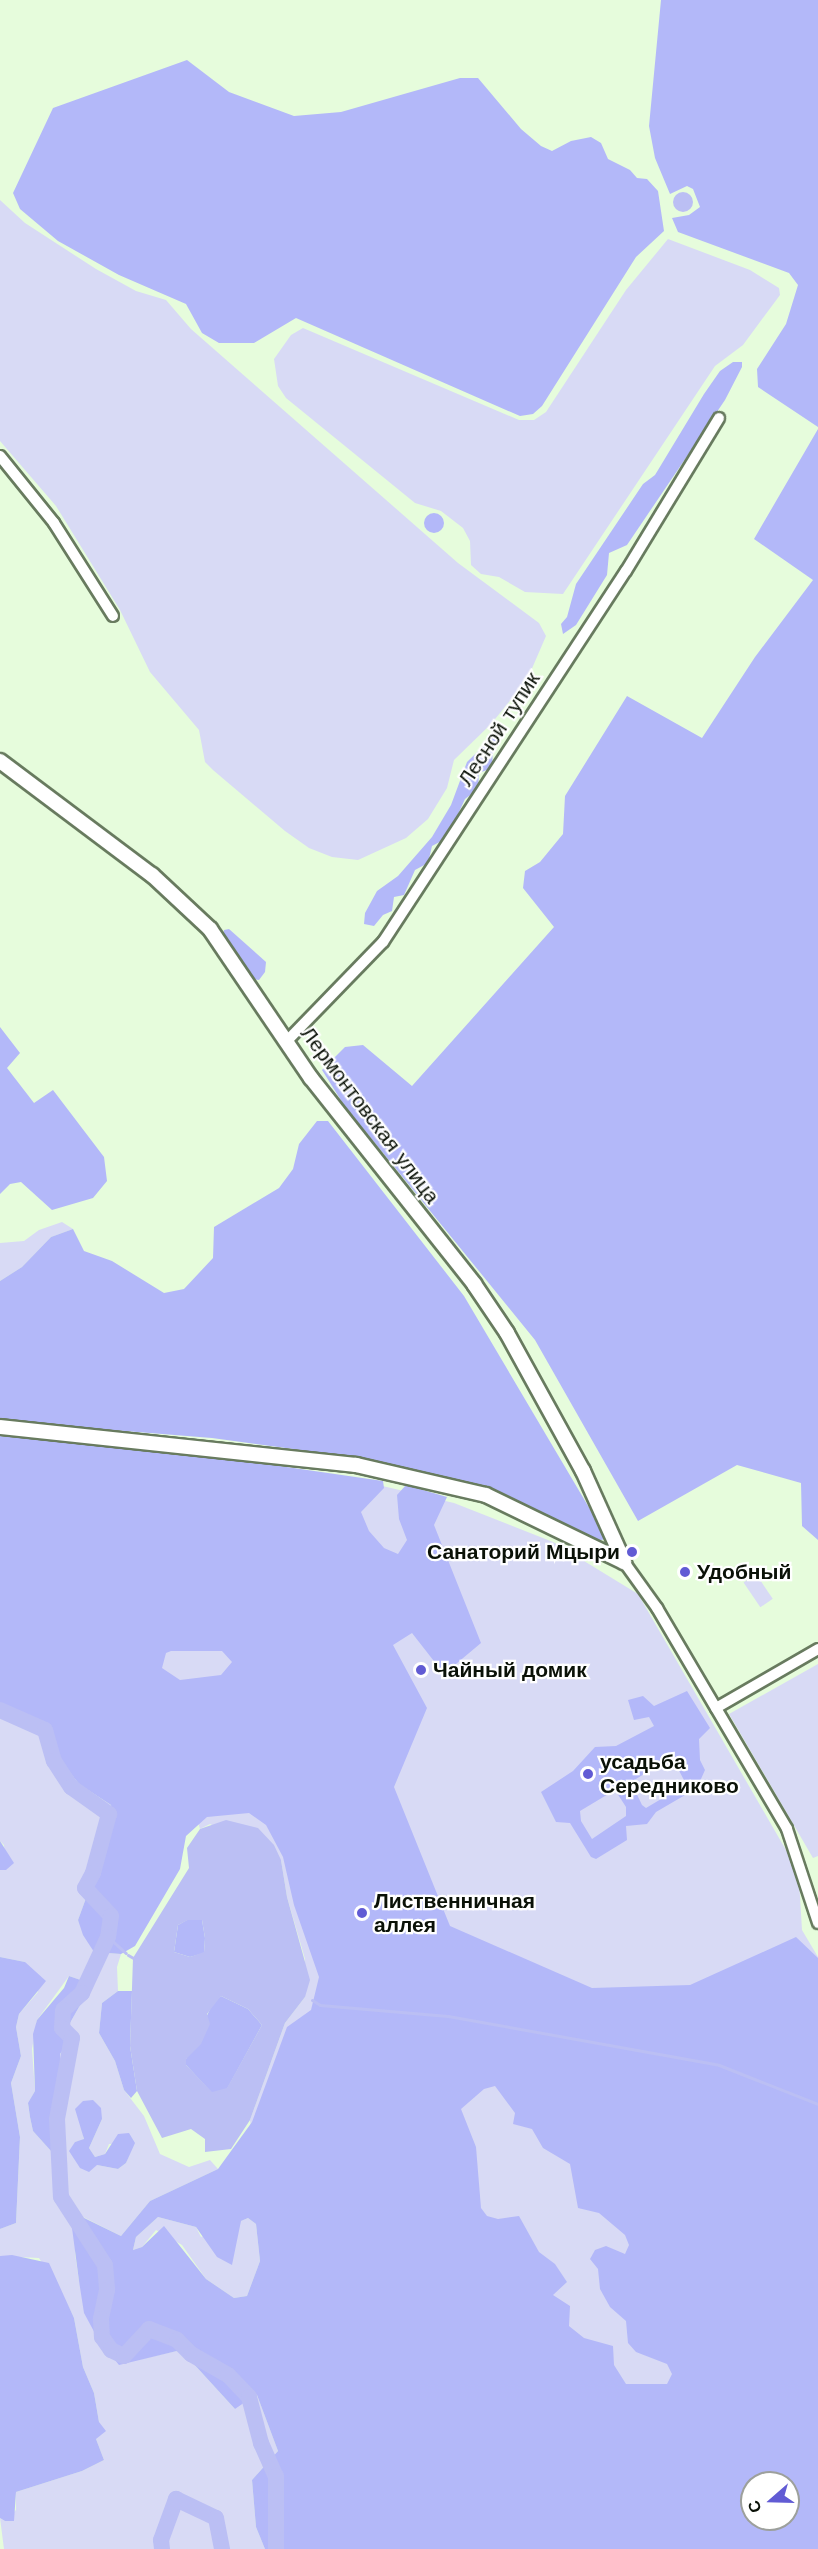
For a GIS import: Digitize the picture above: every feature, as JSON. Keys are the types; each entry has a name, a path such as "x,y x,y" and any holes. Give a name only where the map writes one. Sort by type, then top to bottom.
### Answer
{"street":[{"name":"Лесной тупик","path":"287,1041 383,942 626,572 719,418"},
{"path":"0,456 54,523 113,616"},
{"name":"Лермонтовская улица","path":"0,761 185,904 217,938 337,1112 474,1284 507,1333 583,1471 624,1562"},
{"path":"0,1427 178,1444 377,1470 486,1496 624,1562 657,1608 787,1829 818,1923"},
{"path":"716,1708 818,1649"}],"shaded area":[{"path":"661,0 818,0 818,427 758,387 757,369 786,324 798,285 789,273 678,232 672,218 689,215 700,207 693,189 687,186 670,194 655,158 649,126"},
{"path":"187,60 229,92 294,116 341,112 460,78 478,78 521,129 541,146 552,151 571,141 591,137 601,143 608,159 630,170 637,178 647,179 658,191 664,231 636,257 542,406 533,414 520,416 296,318 254,343 219,343 202,333 186,304 119,275 58,241 20,209 13,193 53,108"},
{"path":"683,192 690,195 693,202 690,209 683,212 676,209 673,202 676,195"},
{"path":"0,200 25,223 96,269 136,291 166,300 191,329 458,563 539,623 546,636 527,680 491,724 454,760 447,788 428,819 406,838 358,860 332,857 309,848 285,831 213,770 205,762 199,730 150,672 120,610 56,506 0,441"},
{"path":"668,239 750,270 779,288 780,295 743,345 715,366 563,594 525,592 499,577 481,574 471,565 470,541 463,528 441,511 415,503 286,398 278,386 274,359 291,335 303,328 519,420 534,420 546,412 626,290"},
{"path":"733,362 742,362 742,367 725,400 627,545 609,553 607,575 576,625 563,634 561,624 567,617 576,584 643,484 655,475 720,371"},
{"path":"818,429 818,1540 802,1526 801,1483 737,1465 638,1521 535,1340 344,1105 322,1070 345,1047 363,1045 412,1086 554,927 523,888 525,871 540,862 563,834 565,796 627,696 702,738 755,657 813,580 754,539"},
{"path":"434,513 441,516 444,523 441,530 434,533 427,530 424,523 427,516"},
{"path":"501,729 493,748 492,768 479,773 478,789 465,799 447,838 432,846 428,863 415,870 404,895 394,897 392,911 383,915 374,926 364,924 365,913 377,891 398,876 432,837 451,805 467,762"},
{"path":"229,929 266,962 265,972 259,980 253,979 223,940 224,930"},
{"path":"0,1027 20,1053 7,1068 34,1103 53,1090 104,1157 107,1181 93,1198 52,1210 21,1182 10,1184 0,1194"},
{"path":"317,1121 328,1121 464,1296 607,1538 596,1542 536,1511 452,1480 352,1457 212,1438 0,1421 0,1281 22,1267 51,1237 73,1229 84,1251 112,1261 164,1293 184,1289 213,1258 214,1227 279,1188 293,1169 299,1144"},
{"path":"62,1222 73,1229 51,1237 22,1267 0,1281 0,1243 24,1241 39,1230"},
{"path":"0,1436 217,1457 383,1481 384,1488 361,1512 369,1531 384,1548 398,1554 407,1540 399,1519 397,1495 406,1485 447,1497 434,1525 481,1643 444,1674 412,1633 393,1645 427,1708 394,1787 450,1926 592,1988 690,1985 796,1937 818,1958 818,2549 265,2549 256,2527 252,2480 278,2451 257,2395 249,2389 245,2402 235,2409 181,2350 119,2365 97,2337 84,2313 72,2228 78,2215 121,2236 150,2201 218,2169 252,2122 287,2027 311,2010 319,1977 294,1905 283,1857 266,1825 249,1813 207,1817 186,1836 180,1869 135,1946 121,1954 94,1952 83,1935 78,1920 114,1822 111,1805 79,1784 60,1760 47,1726 0,1707","holes":["171,1651 222,1651 232,1662 221,1675 180,1680 162,1668 166,1653","495,2086 515,2113 513,2124 532,2129 543,2148 570,2164 578,2208 599,2213 625,2235 629,2245 625,2254 606,2246 595,2250 590,2259 598,2269 600,2289 610,2307 626,2321 628,2343 636,2352 667,2364 672,2374 667,2384 626,2384 614,2365 613,2346 584,2338 569,2326 570,2306 553,2295 567,2282 555,2264 539,2252 519,2216 498,2219 487,2216 481,2208 476,2147 461,2109 484,2089","158,2217 196,2227 217,2257 232,2265 241,2221 248,2218 256,2224 260,2261 247,2296 234,2298 206,2279 164,2226 142,2247 133,2250 136,2237"]},
{"path":"97,1454 370,1483 454,1503 553,1542 638,1594 790,1857 799,1880 802,1930 818,1957 818,2549 287,2549 270,2262 250,2120 285,2023 305,1997 305,1959 287,1897 281,1860 210,1824 200,1829"},
{"path":"756,1574 773,1599 760,1607 744,1582"},
{"path":"818,1664 818,1856 813,1858 729,1714"},
{"path":"687,1691 710,1728 699,1739 700,1760 705,1770 692,1791 656,1812 647,1824 626,1826 627,1840 596,1859 591,1857 570,1823 556,1822 541,1792 573,1771 595,1747 616,1746 654,1726 649,1717 634,1720 628,1700 643,1696 654,1706","holes":["674,1761 685,1782 683,1786 646,1808 642,1805 631,1782 664,1762","615,1790 626,1807 626,1816 592,1839 581,1821 580,1811"]},
{"path":"0,1707 47,1726 60,1759 79,1784 111,1805 114,1822 78,1920 94,1952 121,1954 117,1967 118,1991 102,2003 99,2033 115,2061 124,2090 144,2116 160,2154 189,2167 210,2160 218,2169 150,2201 121,2236 79,2215 75,2253 79,2281 119,2364 181,2350 235,2409 249,2388 257,2395 278,2451 252,2480 256,2527 265,2549 4,2549 0,2518 5,2521 16,2510 16,2492 82,2471 104,2460 96,2439 99,2422 94,2393 83,2367 74,2318 61,2291 39,2258 0,2256 0,2229 16,2223 20,2137 11,2083 21,2056 16,2027 19,2014 38,1992 25,1962 0,1957 0,1870 6,1870 4,1845 0,1841","holes":["69,1976 92,1984 66,2030 68,2043 60,2054 62,2144 51,2151 33,2131 30,2117 28,2104 35,2091 32,2049 37,2020","102,2119 89,2148 95,2157 105,2154 109,2144 134,2143 126,2163 118,2169 97,2165 75,2142 84,2140 82,2129"]},
{"path":"226,1820 258,1828 274,1845 281,1860 287,1897 310,1980 305,1997 285,2023 250,2120 231,2149 205,2152 205,2139 191,2129 162,2138 137,2091 130,2046 133,1958 189,1868 187,1848 200,1829","holes":["188,1920 202,1920 205,1938 204,1952 190,1957 174,1952 178,1925","221,1996 248,2009 262,2025 227,2088 212,2092 186,2065 186,2059 201,2044 210,2024 207,2014"]},
{"path":"0,1841 14,1863 6,1870 0,1870"},
{"path":"187,1920 202,1920 205,1938 204,1953 190,1957 174,1952 178,1925"},
{"path":"0,1957 25,1962 46,1981 19,2014 16,2027 21,2056 11,2083 20,2137 16,2223 0,2229"},
{"path":"69,1976 92,1984 66,2030 68,2043 60,2054 62,2144 51,2151 33,2131 30,2117 28,2103 35,2091 33,2034 37,2020 64,1988"},
{"path":"118,1991 132,1991 130,2046 137,2091 131,2098 124,2090 115,2061 99,2033 102,2003"},
{"path":"221,1996 248,2009 262,2025 227,2089 212,2093 186,2065 186,2059 214,2001"},
{"path":"93,2100 101,2108 102,2119 89,2148 95,2157 105,2154 118,2134 129,2133 135,2143 126,2163 118,2169 97,2165 89,2172 80,2168 69,2151 75,2142 84,2139 75,2109 83,2101"},
{"path":"158,2217 196,2227 201,2237 248,2218 256,2224 260,2261 247,2296 234,2298 206,2279 182,2245 156,2230 142,2247 133,2250 136,2237"},
{"path":"12,2255 49,2263 74,2318 83,2367 94,2393 99,2422 106,2431 96,2439 104,2460 82,2471 16,2492 14,2521 5,2521 0,2518 0,2256"}],"waterway":[{"path":"0,1710 45,1730 54,1761 71,1787 109,1814 93,1873 85,1888 111,1916 108,1937 82,1993 63,2010 62,2028 72,2038 57,2119 61,2197 105,2265 107,2290 101,2319 102,2337 111,2350 124,2356 149,2329 177,2340 191,2354 228,2375 249,2397 261,2443 276,2476 276,2549"},
{"path":"108,1937 126,1953"},
{"path":"128,1955 135,1959"},
{"path":"312,2000 320,2005 448,2016 719,2065 818,2104"},
{"path":"162,2549 161,2540 176,2499 216,2518 222,2549"}],"place":[{"name":"Санаторий Мцыри","path":"632,1552"},
{"name":"Удобный","path":"685,1572"},
{"name":"Чайный домик","path":"421,1670"},
{"name":"усадьба Середниково","path":"588,1774"},
{"name":"Лиственничная аллея","path":"362,1913"}]}
